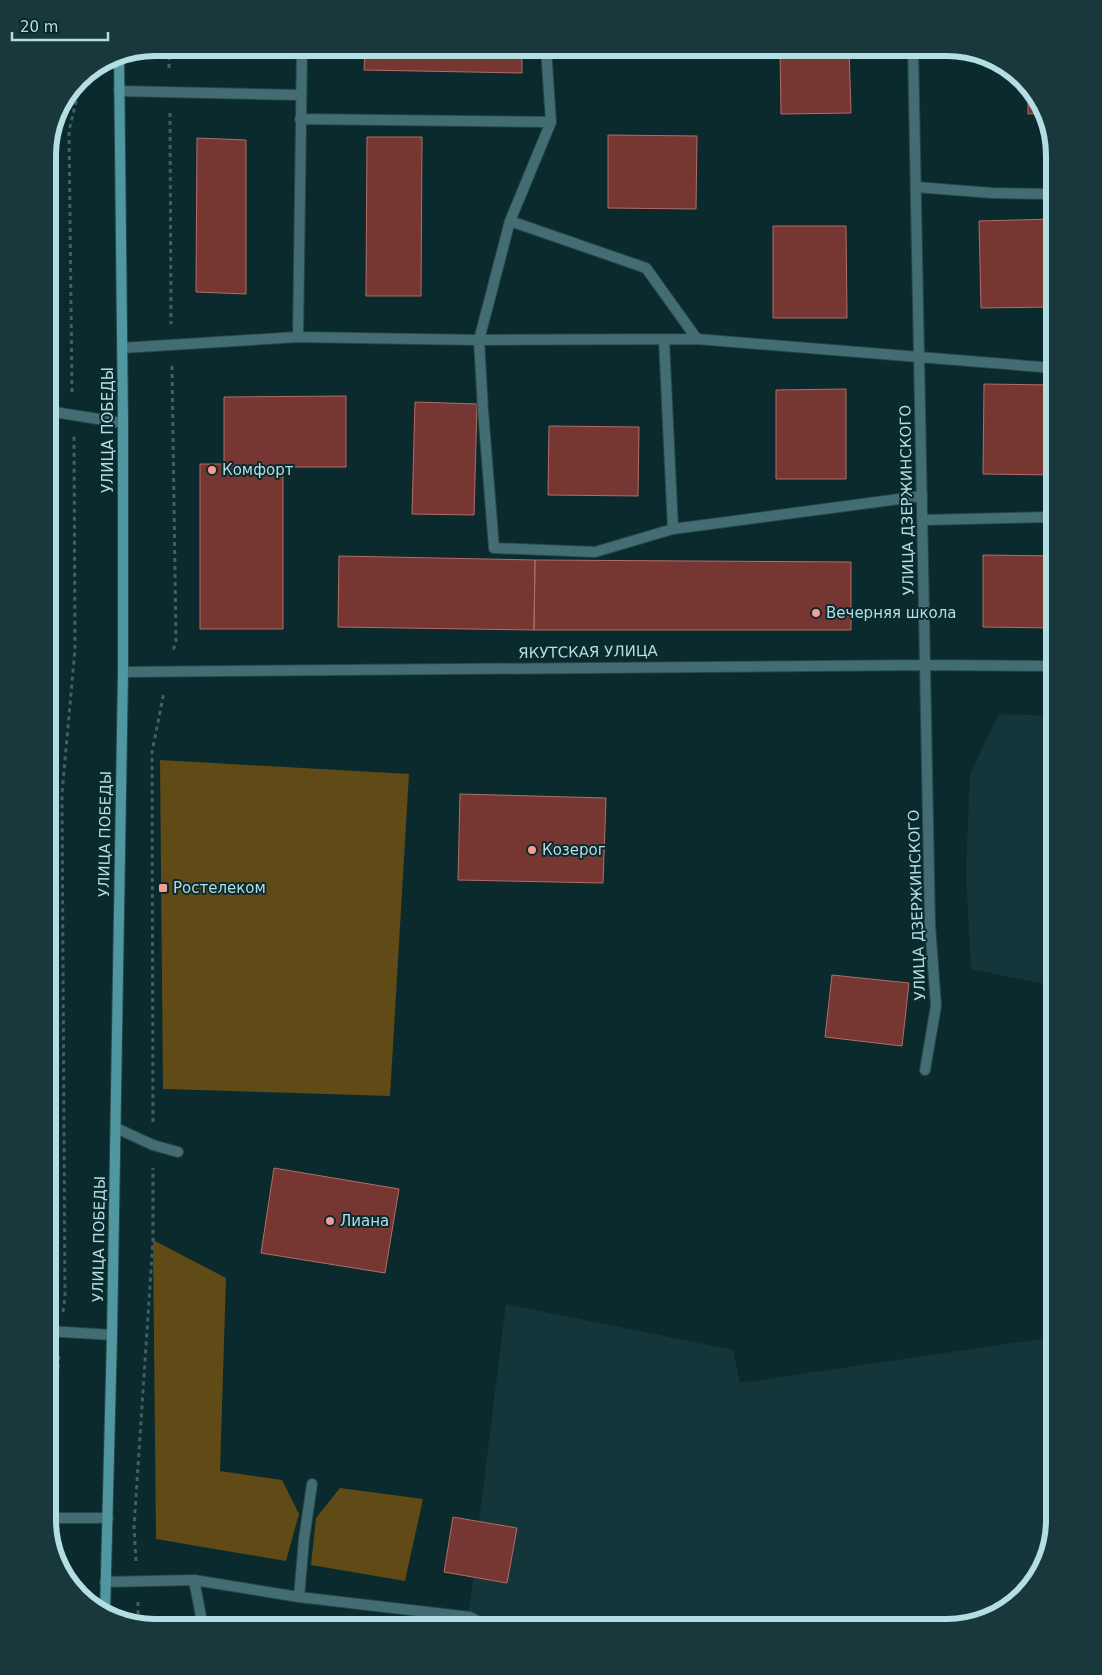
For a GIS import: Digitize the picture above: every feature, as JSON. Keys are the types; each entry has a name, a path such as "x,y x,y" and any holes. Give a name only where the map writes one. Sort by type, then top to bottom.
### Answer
{"main road":[{"name":"УЛИЦА ПОБЕДЫ","path":"105,1604 116,1128 123,672 123,423 119,63"}],"street":[{"path":"298,337 302,56"},
{"path":"547,56 551,122 510,221 479,340 494,548 595,552 673,529 922,496"},
{"name":"УЛИЦА ДЗЕРЖИНСКОГО","path":"913,56 930,925 936,1006 925,1070"},
{"path":"119,91 300,95"},
{"path":"300,119 551,122"},
{"path":"916,187 992,193 1046,194"},
{"path":"510,221 646,268 697,339"},
{"path":"122,348 298,337 479,340 697,339 1046,367"},
{"path":"664,340 673,529"},
{"path":"56,412 123,423"},
{"path":"923,520 1046,517"},
{"name":"ЯКУТСКАЯ УЛИЦА","path":"123,672 925,664 1046,666"},
{"path":"116,1128 153,1146 178,1152"},
{"path":"56,1332 112,1335"},
{"path":"299,1597 304,1539 312,1484"},
{"path":"56,1518 108,1518"},
{"path":"194,1580 201,1619"},
{"path":"105,1582 194,1580 299,1597 470,1617 474,1619"}],"path":[{"path":"138,1617 134,1526 153,1240 152,752 176,641 171,345 169,56"},
{"path":"56,1400 60,1332 65,1297 62,793 75,649 69,131 78,94"}],"shaded area":[{"path":"1043,132 1046,158 1042,158"},
{"path":"999,714 1046,716 1046,984 971,969 966,873 970,774"},
{"path":"160,760 409,774 390,1096 163,1089"},
{"path":"153,1240 226,1278 220,1471 282,1480 299,1514 286,1561 156,1539"},
{"path":"506,1304 733,1350 740,1383 1046,1338 1045,1533 1038,1558 1025,1580 1007,1598 985,1611 960,1618 947,1619 468,1619 473,1577 444,1572 453,1517 479,1521"},
{"path":"340,1488 423,1499 405,1581 311,1565 316,1518"}],"building":[{"path":"365,56 522,56 522,73 364,70"},
{"path":"780,56 849,56 851,113 781,114"},
{"path":"1028,100 1036,113 1028,114"},
{"path":"608,135 697,136 696,209 608,208"},
{"path":"367,137 422,137 421,296 366,296"},
{"path":"197,138 246,140 246,294 196,292"},
{"path":"1046,219 1046,307 981,308 979,221"},
{"path":"773,226 846,226 847,318 773,318"},
{"path":"984,384 1046,385 1046,475 983,474"},
{"path":"846,389 846,479 776,479 776,390"},
{"path":"346,396 346,467 283,467 283,629 200,629 200,464 224,464 224,397"},
{"path":"415,402 477,404 474,515 412,514"},
{"path":"549,426 639,427 638,496 548,495"},
{"path":"983,555 1046,556 1046,628 983,627"},
{"path":"339,556 535,560 534,630 338,627"},
{"path":"535,560 851,562 851,630 534,630"},
{"name":"Козерог","path":"460,794 606,798 603,883 458,880"},
{"path":"832,975 909,983 902,1046 825,1037"},
{"name":"Лиана","path":"274,1168 399,1189 385,1273 261,1253"},
{"path":"453,1517 517,1528 507,1583 444,1572"}],"place":[{"name":"Комфорт","path":"212,470"},
{"name":"Вечерняя школа","path":"816,613"},
{"name":"Козерог","path":"532,850"},
{"name":"Ростелеком","path":"163,888"},
{"name":"Лиана","path":"330,1221"}]}
